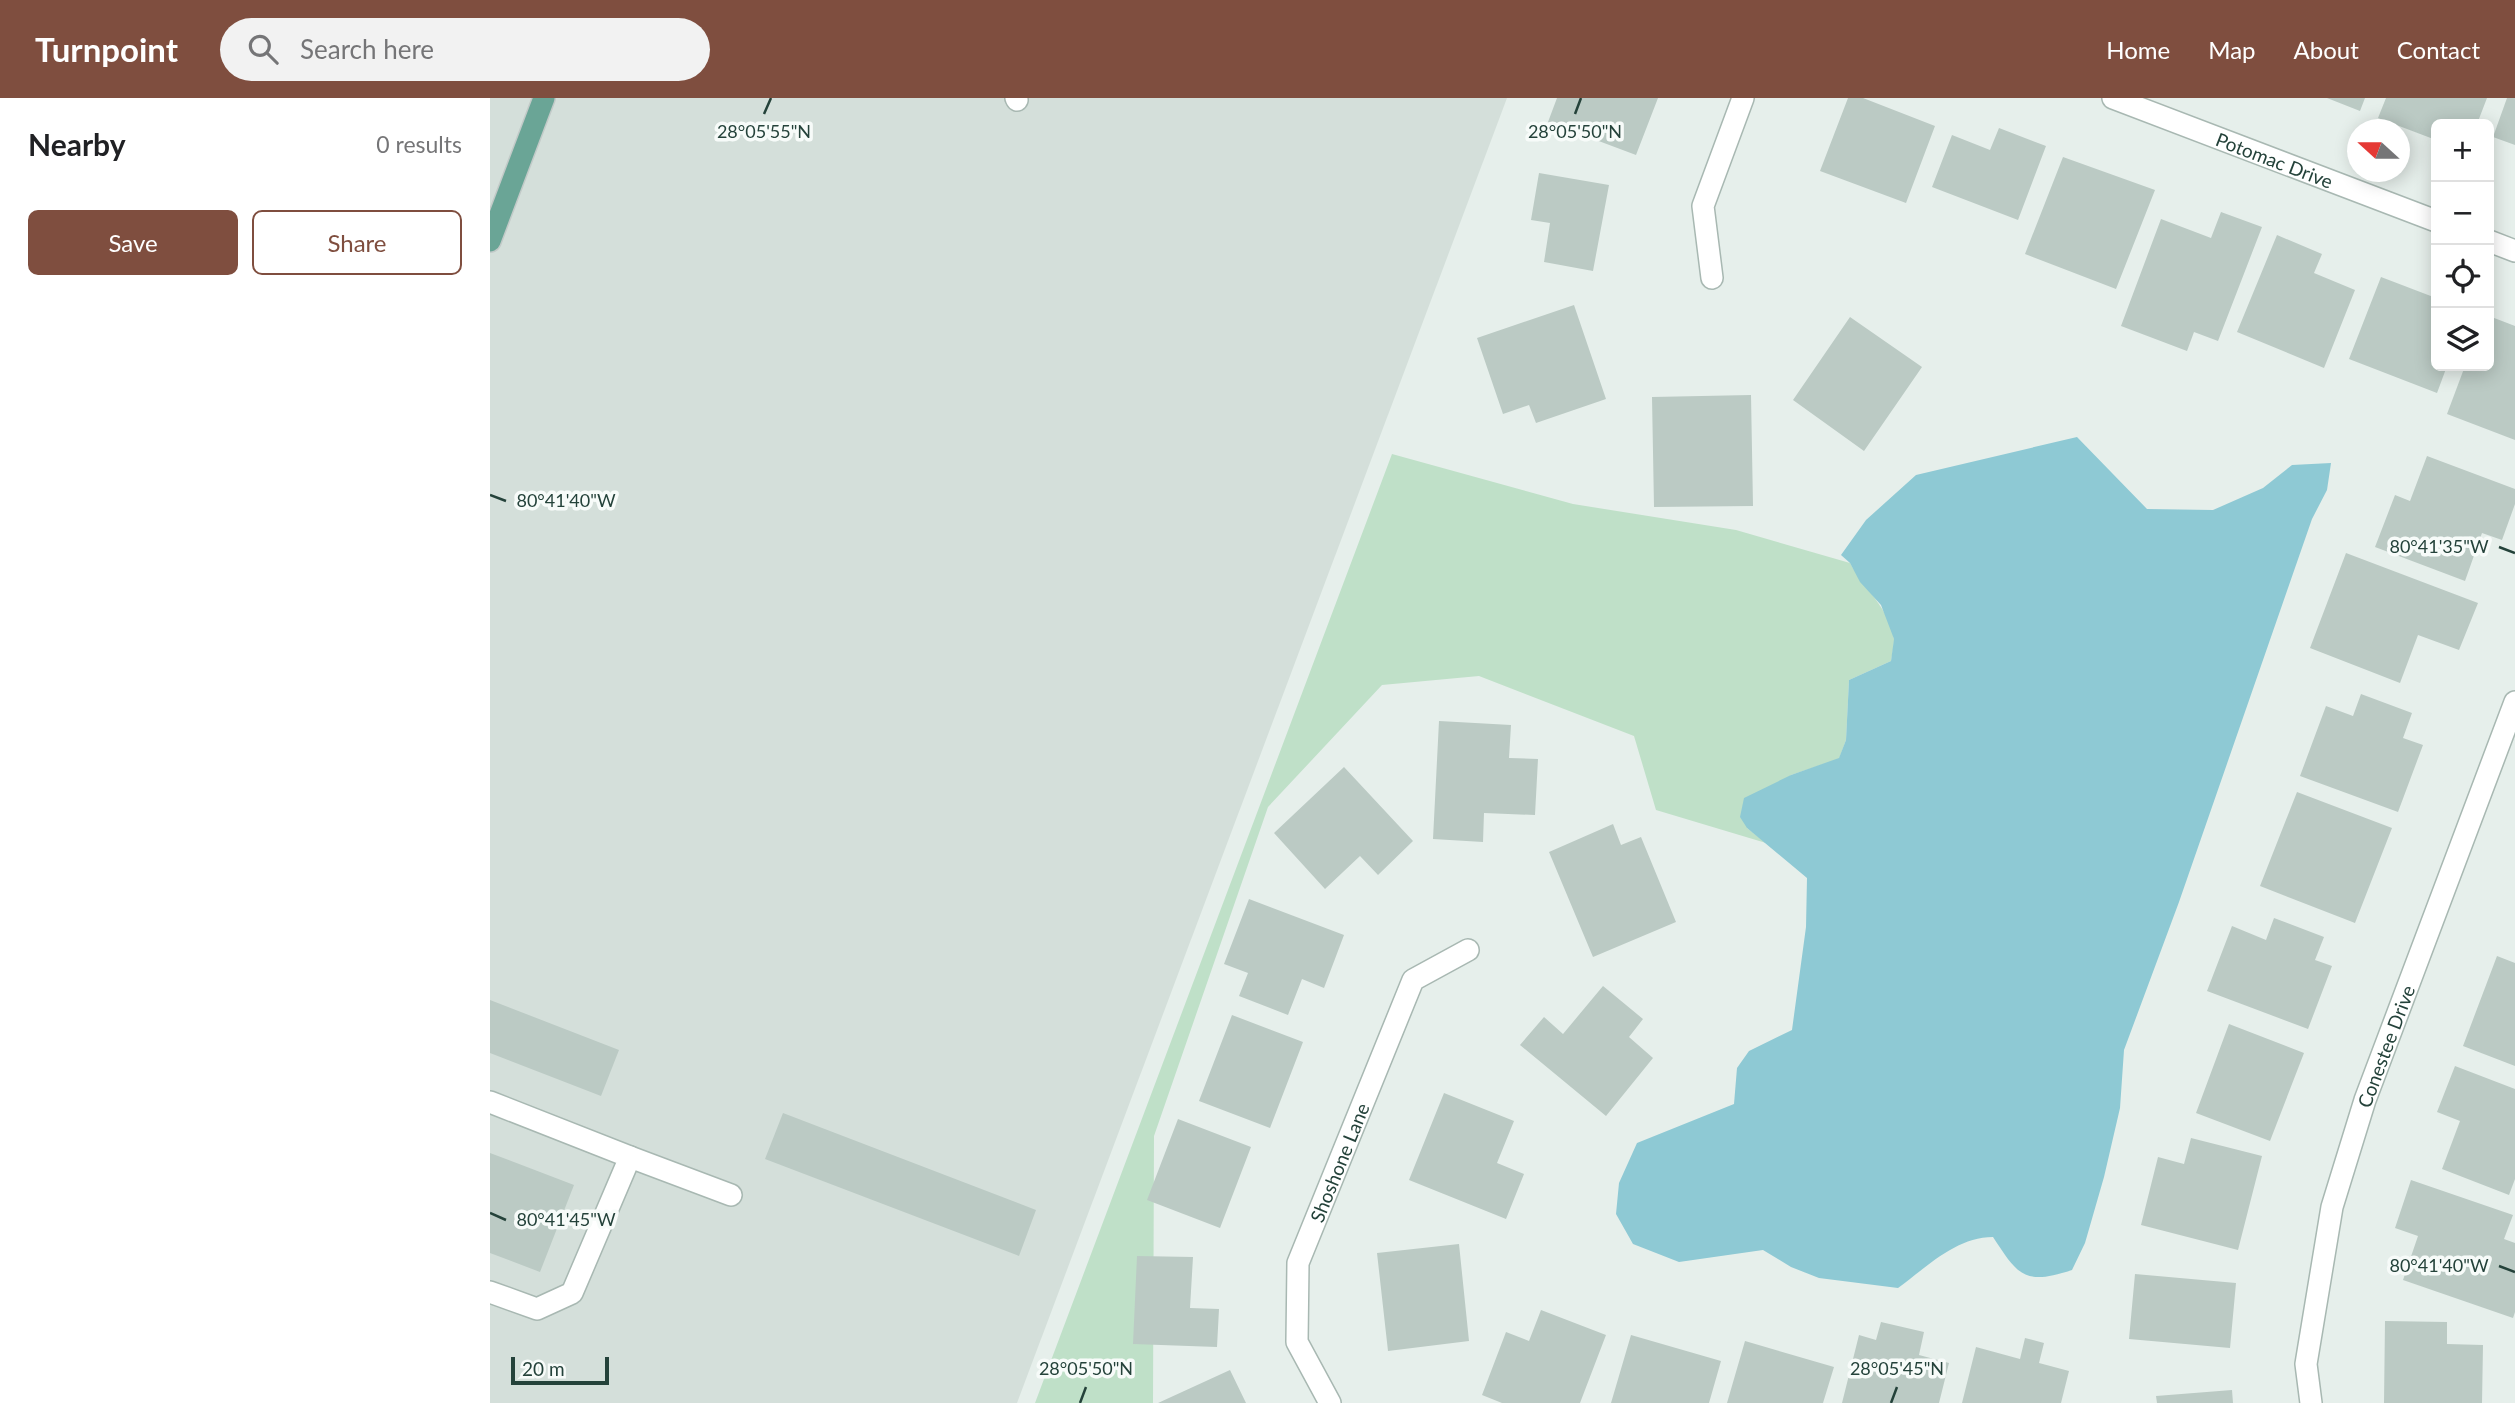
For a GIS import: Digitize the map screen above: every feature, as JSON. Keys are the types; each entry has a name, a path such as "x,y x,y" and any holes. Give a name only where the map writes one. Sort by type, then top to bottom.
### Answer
{"main road":[{"path":"490,241 544,98"}],"street":[{"path":"1712,278 1703,206 1743,98"},
{"name":"Potomac Drive","path":"2113,98 2431,219"},
{"path":"2494,243 2515,251"},
{"name":"Conestee Drive","path":"2311,1403 2306,1364 2332,1207 2365,1100 2515,702"},
{"name":"Shoshone Lane","path":"1330,1403 1297,1342 1297,1263 1413,980 1468,950"},
{"path":"490,1102 731,1195"},
{"path":"490,1292 537,1309 572,1293 630,1157"}],"shaded area":[{"path":"490,98 1507,98 1017,1403 490,1403"}],"green space":[{"path":"1392,454 1573,504 1736,530 1850,563 1888,619 1894,639 1891,661 1849,680 1846,740 1839,759 1791,775 1747,828 1766,843 1656,810 1634,736 1479,676 1382,685 1268,807 1154,1136 1153,1403 1035,1403"}],"water":[{"path":"2077,437 2147,509 2213,510 2263,488 2292,465 2331,463 2327,490 2312,519 2179,902 2124,1050 2120,1108 2104,1177 2085,1243 2072,1270 2043,1277 2024,1274 2009,1260 1993,1237 1979,1238 1954,1248 1898,1288 1819,1278 1791,1267 1763,1250 1679,1262 1633,1244 1616,1214 1619,1183 1637,1143 1734,1104 1737,1068 1749,1051 1792,1030 1806,927 1807,878 1747,828 1740,817 1744,798 1791,775 1839,758 1846,740 1849,680 1891,661 1894,639 1881,605 1841,555 1866,520 1916,475"}],"building":[{"path":"1557,98 1658,98 1636,155 1548,122"},
{"path":"1848,98 1863,98 1935,126 1906,203 1820,171"},
{"path":"2327,98 2365,98 2360,111"},
{"path":"2386,98 2487,98 2479,119 2431,119 2431,138 2410,130 2410,119 2378,118"},
{"path":"2507,98 2515,98 2515,145 2494,137"},
{"path":"1999,128 2046,146 2018,220 1932,187 1952,135 1990,150"},
{"path":"2063,157 2155,190 2116,289 2025,254"},
{"path":"1539,173 1609,185 1593,271 1544,262 1550,223 1531,220"},
{"path":"2221,212 2262,227 2218,341 2194,332 2187,351 2121,326 2161,219 2211,238"},
{"path":"2277,235 2322,254 2314,273 2355,290 2324,368 2237,332"},
{"path":"2381,277 2431,296 2431,371 2445,371 2437,393 2349,359"},
{"path":"1574,305 1606,399 1536,423 1529,405 1503,414 1477,338"},
{"path":"1850,317 1922,367 1864,451 1793,400"},
{"path":"2494,318 2515,326 2515,440 2447,414 2463,371 2494,371"},
{"path":"1751,395 1753,506 1654,507 1652,397"},
{"path":"2427,456 2515,489 2515,504 2502,540 2482,533 2465,581 2375,547 2395,495 2410,501"},
{"path":"2346,553 2478,603 2459,650 2418,635 2400,683 2310,648"},
{"path":"2361,694 2412,713 2403,738 2423,745 2398,812 2300,776 2326,706 2353,716"},
{"path":"1439,721 1511,725 1509,758 1538,759 1535,815 1484,813 1483,842 1433,839"},
{"path":"1344,767 1413,841 1378,875 1360,856 1325,889 1274,833"},
{"path":"2297,792 2392,828 2355,923 2260,886"},
{"path":"1613,824 1621,845 1641,837 1676,922 1593,957 1549,852"},
{"path":"1249,899 1344,935 1324,988 1302,979 1288,1015 1239,996 1248,973 1224,964"},
{"path":"2274,918 2324,937 2315,960 2332,966 2308,1029 2207,991 2232,926 2266,940"},
{"path":"2497,956 2515,963 2515,1066 2463,1046"},
{"path":"1603,986 1643,1019 1629,1037 1653,1058 1606,1116 1520,1045 1544,1017 1563,1034"},
{"path":"490,1000 619,1050 601,1096 490,1053"},
{"path":"1232,1015 1303,1042 1270,1128 1199,1101"},
{"path":"2229,1024 2304,1053 2270,1141 2196,1113"},
{"path":"2455,1066 2515,1089 2515,1179 2509,1195 2442,1169 2460,1121 2437,1112"},
{"path":"1444,1093 1514,1121 1497,1163 1524,1174 1506,1219 1409,1180"},
{"path":"783,1113 1036,1210 1019,1256 765,1159"},
{"path":"1178,1119 1251,1147 1220,1228 1147,1200"},
{"path":"2191,1138 2262,1156 2238,1250 2141,1225 2158,1157 2184,1164"},
{"path":"490,1153 574,1185 540,1272 490,1253"},
{"path":"2411,1180 2513,1215 2504,1239 2515,1243 2513,1318 2403,1280 2418,1236 2395,1228"},
{"path":"1459,1244 1469,1341 1388,1351 1377,1253"},
{"path":"1137,1256 1193,1257 1190,1308 1219,1309 1217,1347 1133,1344"},
{"path":"2135,1274 2236,1283 2230,1348 2129,1339"},
{"path":"1541,1310 1606,1335 1580,1403 1502,1403 1482,1395 1506,1332 1529,1341"},
{"path":"2385,1321 2447,1322 2447,1344 2483,1345 2482,1403 2384,1403"},
{"path":"1881,1322 1924,1332 1919,1355 1949,1363 1939,1403 1842,1403 1859,1335 1876,1340"},
{"path":"1631,1335 1721,1361 1709,1403 1611,1403"},
{"path":"2025,1338 2044,1343 2039,1363 2069,1371 2061,1403 1962,1403 1976,1347 2020,1359"},
{"path":"1745,1341 1834,1367 1823,1403 1727,1403"},
{"path":"1230,1370 1246,1403 1158,1403"},
{"path":"2232,1390 2233,1403 2157,1403 2156,1396"}]}
